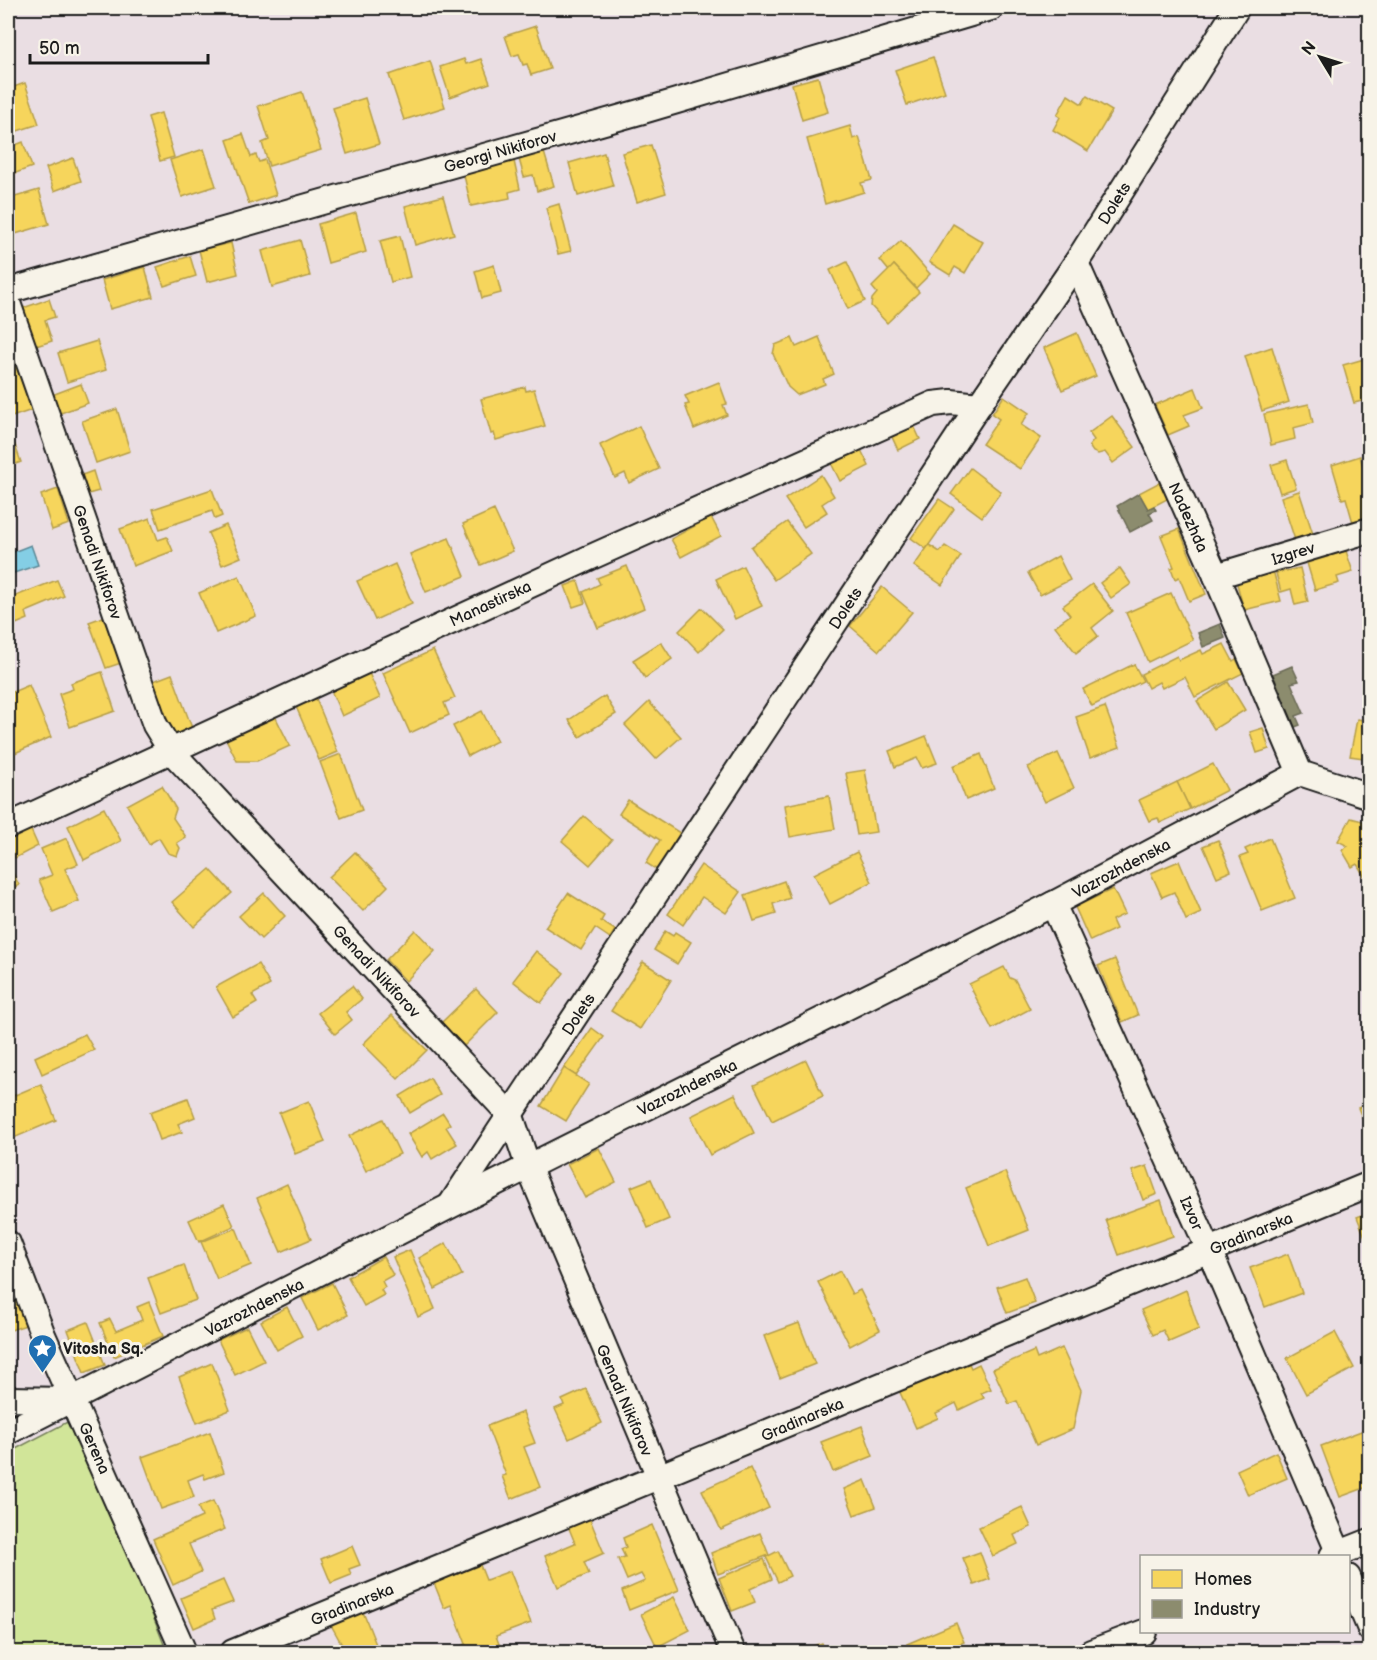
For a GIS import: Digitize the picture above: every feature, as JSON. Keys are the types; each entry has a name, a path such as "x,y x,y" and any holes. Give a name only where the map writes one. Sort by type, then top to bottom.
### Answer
{"street":[{"name":"Georgi Nikiforov","path":"8,291 643,111 991,8"},
{"name":"Dolets","path":"450,1206 979,405 1076,263 1237,8"},
{"name":"Nadezhda","path":"1076,263 1216,576 1300,773"},
{"name":"Genadi Nikiforov","path":"8,303 155,725 171,751 511,1116 528,1166 733,1653"},
{"name":"Manastirska","path":"8,826 589,558 933,404 951,402 979,405"},
{"name":"Izgrev","path":"1216,576 1370,530"},
{"path":"1300,773 1370,796"},
{"name":"Vazrozhdenska","path":"8,1432 528,1166 1053,904 1300,773"},
{"name":"Izvor","path":"1053,904 1209,1250 1337,1555"},
{"name":"Gradinarska","path":"233,1653 1370,1184"},
{"name":"Gerena","path":"8,1243 43,1335 183,1653"},
{"path":"8,1399 73,1400"},
{"path":"1339,1555 1370,1541"},
{"path":"1350,1582 1370,1629"},
{"path":"1092,1653 1142,1633"}],"green space":[{"path":"75,1418 167,1652 8,1652 8,1453"}],"water":[{"path":"31,545 38,565 8,575 8,554"}],"building: Homes":[{"path":"536,26 550,69 531,75 527,64 523,65 519,54 512,56 505,36"},
{"path":"933,57 945,92 907,105 895,70"},
{"path":"464,59 466,64 481,59 490,83 450,97 440,67"},
{"path":"430,61 445,107 404,120 389,75"},
{"path":"818,77 828,112 802,120 792,84"},
{"path":"25,83 39,124 8,134 8,89"},
{"path":"302,92 321,150 269,166 262,143 269,140 258,106"},
{"path":"1068,95 1082,104 1087,96 1112,111 1088,151 1053,130 1060,117 1057,115"},
{"path":"365,98 379,144 347,154 333,108"},
{"path":"161,113 174,157 160,161 148,117"},
{"path":"850,126 853,139 859,137 872,180 861,183 864,192 825,204 807,139"},
{"path":"243,134 251,157 256,155 259,162 265,160 276,195 249,204 227,140"},
{"path":"23,142 32,167 8,176 8,148"},
{"path":"651,145 666,193 637,202 622,153"},
{"path":"204,149 216,186 182,197 170,160"},
{"path":"544,152 554,186 537,191 533,175 524,177 519,159"},
{"path":"604,153 613,186 578,196 569,163"},
{"path":"73,158 81,181 54,191 46,168"},
{"path":"514,161 520,189 509,192 510,198 471,206 463,171"},
{"path":"39,190 49,224 12,235 8,220 8,199"},
{"path":"443,196 454,234 415,245 405,206"},
{"path":"559,204 571,251 558,254 546,208"},
{"path":"356,213 366,252 328,263 318,224"},
{"path":"953,224 983,242 965,273 955,267 950,275 929,262"},
{"path":"400,236 410,277 391,282 380,241"},
{"path":"300,240 310,276 272,287 262,251"},
{"path":"901,241 930,274 916,288 894,265 889,271 880,260"},
{"path":"231,243 238,274 207,282 199,250"},
{"path":"190,256 196,276 164,286 157,267"},
{"path":"847,262 865,301 848,309 830,270"},
{"path":"494,265 501,293 482,298 475,271"},
{"path":"894,265 919,292 887,323 871,306 872,299 877,293 872,287"},
{"path":"145,267 153,297 110,309 102,280"},
{"path":"49,299 55,317 45,320 52,341 36,346 23,308"},
{"path":"1077,333 1096,376 1062,390 1044,348"},
{"path":"819,337 834,374 823,379 825,384 797,395 788,387 773,354 775,345 792,338 796,347"},
{"path":"97,341 106,370 67,382 58,353"},
{"path":"1272,347 1289,402 1262,411 1245,356"},
{"path":"13,358 32,410 9,418 8,361"},
{"path":"1364,359 1370,381 1370,399 1354,403 1343,365"},
{"path":"719,382 727,404 723,405 727,415 694,429 685,405 689,404 685,396"},
{"path":"81,384 88,403 58,414 52,395"},
{"path":"525,387 526,391 534,389 545,426 496,440 494,433 491,434 481,399"},
{"path":"1195,388 1203,408 1184,415 1189,426 1168,435 1155,405"},
{"path":"1004,396 1029,413 1021,425 1041,438 1020,469 982,444 999,419 992,414"},
{"path":"1309,404 1313,423 1293,428 1295,439 1271,445 1264,414"},
{"path":"117,409 130,451 96,463 82,421"},
{"path":"1112,416 1135,447 1113,463 1105,452 1098,454 1093,452 1089,446 1094,440 1089,433"},
{"path":"8,426 21,462 8,467"},
{"path":"639,426 659,469 629,483 625,473 615,478 600,445"},
{"path":"914,426 920,439 898,450 892,437"},
{"path":"860,448 869,466 840,481 831,463"},
{"path":"1360,456 1369,488 1370,521 1354,526 1346,498 1342,499 1332,465"},
{"path":"1287,460 1296,488 1280,493 1271,465"},
{"path":"970,468 1001,492 982,517 951,494"},
{"path":"93,471 99,491 88,494 82,475"},
{"path":"821,475 834,496 822,504 827,512 804,527 785,499"},
{"path":"1160,482 1169,498 1148,509 1139,493"},
{"path":"58,489 69,524 52,530 41,495"},
{"path":"212,489 222,516 215,519 212,511 160,529 153,509"},
{"path":"1299,491 1313,534 1295,540 1281,497"},
{"path":"939,499 954,509 926,549 911,538"},
{"path":"494,510 513,551 481,565 463,524"},
{"path":"711,517 721,536 681,557 671,539"},
{"path":"150,518 158,540 167,537 173,551 133,566 120,529"},
{"path":"787,522 811,554 774,580 751,547"},
{"path":"226,525 241,557 222,565 208,533"},
{"path":"1179,529 1206,594 1189,601 1179,577 1175,579 1171,568 1174,567 1161,536"},
{"path":"449,538 465,576 426,592 410,554"},
{"path":"929,545 940,552 945,546 961,556 942,585 914,566"},
{"path":"1346,551 1353,572 1337,577 1339,583 1315,590 1307,563"},
{"path":"1058,556 1070,580 1040,595 1028,573"},
{"path":"395,564 412,603 375,620 357,581"},
{"path":"627,566 644,608 598,628 583,592 600,584 597,578"},
{"path":"743,566 762,606 735,619 716,579"},
{"path":"1120,568 1131,584 1111,598 1100,583"},
{"path":"1300,568 1308,602 1295,605 1291,589 1281,592 1276,573"},
{"path":"1273,570 1281,601 1244,610 1236,580"},
{"path":"239,576 256,616 216,633 199,593"},
{"path":"57,580 64,596 26,612 28,619 16,624 8,599"},
{"path":"578,581 585,603 573,607 565,586"},
{"path":"1092,584 1113,611 1092,628 1098,636 1076,653 1055,626 1070,615 1063,606"},
{"path":"882,587 912,612 879,651 850,626"},
{"path":"1171,593 1193,640 1148,662 1126,613"},
{"path":"702,608 723,629 699,652 679,631"},
{"path":"103,617 121,663 106,668 89,622"},
{"path":"661,642 672,659 645,678 633,660"},
{"path":"1224,644 1233,661 1236,659 1243,673 1195,697 1185,677 1162,688 1159,682 1148,688 1141,674 1177,656 1179,660 1201,650 1203,654"},
{"path":"433,650 455,698 444,703 449,715 410,733 383,673"},
{"path":"1134,664 1143,681 1092,706 1083,689"},
{"path":"368,671 380,698 342,716 330,688"},
{"path":"102,672 115,711 70,727 59,694 73,689 71,683"},
{"path":"172,674 192,728 172,735 151,682"},
{"path":"1228,682 1245,710 1214,729 1197,701"},
{"path":"29,685 51,737 8,756 8,694"},
{"path":"314,694 338,752 319,760 294,702"},
{"path":"605,696 616,714 580,737 569,720"},
{"path":"649,702 681,737 656,759 625,725"},
{"path":"1105,707 1120,747 1090,758 1076,717"},
{"path":"482,711 497,741 468,756 453,726"},
{"path":"274,714 290,746 257,761 237,761 225,737"},
{"path":"1357,719 1370,721 1370,759 1350,756"},
{"path":"1263,728 1269,749 1257,753 1250,732"},
{"path":"926,736 937,763 922,768 917,758 895,767 889,751"},
{"path":"1058,753 1074,788 1045,802 1028,767"},
{"path":"341,754 362,810 341,818 320,762"},
{"path":"981,754 994,788 966,800 953,766"},
{"path":"1213,764 1227,790 1190,809 1177,782"},
{"path":"865,770 876,832 857,835 846,773"},
{"path":"1177,782 1190,809 1160,823 1158,818 1149,821 1139,800"},
{"path":"162,786 176,809 173,818 186,837 177,843 180,848 177,856 168,853 159,838 149,844 127,805"},
{"path":"829,796 835,829 790,837 785,805"},
{"path":"628,800 680,833 657,870 646,863 660,840 619,814"},
{"path":"104,808 121,841 84,860 68,826"},
{"path":"584,816 612,840 590,865 562,841"},
{"path":"1351,818 1370,823 1370,877 1366,879 1357,864 1352,867 1342,850 1348,846 1338,841"},
{"path":"30,828 38,846 15,858 8,840"},
{"path":"67,838 78,864 65,869 79,901 53,912 39,880 52,875 41,849"},
{"path":"1270,838 1295,898 1262,911 1240,857 1248,854 1245,849"},
{"path":"1218,840 1231,871 1217,877 1203,846"},
{"path":"355,852 388,886 363,911 329,877"},
{"path":"857,852 872,882 830,904 814,874"},
{"path":"1179,861 1201,913 1186,920 1174,892 1162,897 1151,873"},
{"path":"8,863 19,885 8,891"},
{"path":"701,865 741,892 726,913 702,897 683,925 668,914"},
{"path":"210,869 232,893 194,927 172,902"},
{"path":"784,881 790,898 773,904 776,914 754,921 745,895"},
{"path":"1113,889 1125,914 1112,920 1116,929 1090,941 1075,907"},
{"path":"264,893 285,916 261,939 239,916"},
{"path":"568,893 604,916 601,921 615,930 610,938 595,928 581,950 545,927"},
{"path":"415,930 435,951 406,981 386,960"},
{"path":"665,931 673,936 675,932 691,942 677,964 654,950"},
{"path":"536,951 564,973 541,1003 513,981"},
{"path":"1115,959 1138,1015 1122,1022 1098,966"},
{"path":"643,962 671,980 640,1029 611,1011"},
{"path":"258,964 270,985 252,995 257,1003 233,1017 216,987"},
{"path":"1004,967 1010,978 1015,980 1030,1009 992,1029 969,984"},
{"path":"352,986 362,999 346,1012 352,1020 335,1034 318,1013"},
{"path":"476,989 498,1012 464,1046 441,1023"},
{"path":"392,1015 427,1050 398,1079 363,1044"},
{"path":"592,1028 604,1037 576,1076 564,1068"},
{"path":"85,1034 94,1050 42,1074 35,1057"},
{"path":"806,1060 823,1096 772,1121 754,1085"},
{"path":"564,1068 589,1084 566,1121 541,1106"},
{"path":"430,1078 440,1095 410,1113 400,1096"},
{"path":"41,1084 56,1120 9,1140 8,1098"},
{"path":"735,1094 754,1133 710,1155 691,1116"},
{"path":"188,1098 195,1117 178,1124 182,1132 160,1140 150,1112"},
{"path":"309,1101 325,1142 295,1154 279,1113"},
{"path":"1370,1103 1370,1136 1358,1108"},
{"path":"443,1113 450,1124 446,1127 457,1144 432,1159 428,1152 422,1157 408,1134"},
{"path":"383,1119 400,1154 366,1171 349,1136"},
{"path":"599,1148 616,1182 585,1198 567,1164"},
{"path":"1147,1166 1157,1194 1143,1200 1132,1171"},
{"path":"1005,1172 1029,1230 989,1246 966,1188"},
{"path":"651,1179 669,1219 648,1228 631,1187"},
{"path":"287,1184 311,1239 281,1252 257,1198"},
{"path":"1161,1200 1173,1236 1119,1255 1106,1220"},
{"path":"224,1204 234,1226 199,1242 189,1220"},
{"path":"1370,1212 1370,1247 1369,1247 1357,1217"},
{"path":"236,1228 251,1265 217,1279 201,1242"},
{"path":"446,1243 462,1275 435,1289 419,1258"},
{"path":"410,1250 435,1309 418,1317 393,1257"},
{"path":"1288,1254 1302,1293 1265,1307 1250,1268"},
{"path":"383,1257 393,1275 382,1281 385,1287 381,1290 384,1295 364,1306 348,1277"},
{"path":"184,1265 196,1300 161,1313 148,1278"},
{"path":"8,1266 21,1300 8,1304"},
{"path":"840,1271 852,1294 860,1290 880,1330 850,1346 818,1282"},
{"path":"1025,1277 1035,1303 1007,1313 997,1287"},
{"path":"332,1283 348,1315 318,1330 302,1298"},
{"path":"1186,1290 1199,1329 1169,1342 1163,1330 1153,1335 1141,1310"},
{"path":"21,1300 29,1324 8,1331 8,1304"},
{"path":"149,1302 163,1336 114,1357 100,1323 110,1319 116,1331 142,1320 137,1307"},
{"path":"287,1307 302,1336 277,1350 261,1321"},
{"path":"88,1322 105,1365 84,1373 68,1330"},
{"path":"799,1323 815,1364 780,1378 764,1336"},
{"path":"247,1327 264,1361 235,1375 218,1340"},
{"path":"1335,1332 1354,1368 1306,1394 1287,1358"},
{"path":"1062,1348 1081,1390 1073,1429 1036,1445 1017,1401 1009,1404 993,1369 1034,1351 1037,1359"},
{"path":"966,1357 971,1368 979,1364 991,1389 981,1393 984,1398 959,1410 956,1403 936,1413 938,1418 916,1428 898,1388"},
{"path":"212,1363 230,1410 197,1423 179,1377"},
{"path":"586,1389 602,1423 569,1439 555,1409 564,1405 562,1400"},
{"path":"523,1412 535,1443 524,1447 540,1487 511,1499 502,1476 506,1475 487,1426"},
{"path":"862,1426 873,1456 833,1472 821,1442"},
{"path":"1364,1430 1370,1445 1370,1486 1340,1497 1321,1446"},
{"path":"210,1432 224,1472 205,1479 203,1474 188,1480 194,1497 161,1509 142,1457"},
{"path":"1276,1452 1287,1478 1248,1495 1237,1470"},
{"path":"750,1468 769,1508 721,1530 702,1490"},
{"path":"865,1480 876,1507 854,1515 844,1489"},
{"path":"213,1501 225,1529 189,1544 201,1572 173,1585 153,1539 202,1517 198,1507"},
{"path":"1022,1507 1031,1527 1014,1535 1018,1544 993,1556 979,1527"},
{"path":"589,1517 604,1553 584,1562 589,1574 558,1587 545,1556 575,1543 568,1526"},
{"path":"652,1525 679,1590 629,1610 622,1591 645,1581 641,1574 627,1580 618,1559 625,1557 621,1549 626,1547 623,1538"},
{"path":"760,1533 769,1555 718,1574 711,1553"},
{"path":"352,1546 360,1565 349,1569 351,1575 331,1583 321,1559"},
{"path":"778,1551 790,1576 778,1582 766,1557"},
{"path":"980,1552 990,1579 974,1585 963,1558"},
{"path":"764,1559 772,1579 750,1589 755,1602 732,1611 719,1578"},
{"path":"480,1565 486,1580 510,1571 531,1623 496,1636 502,1652 465,1652 463,1645 466,1644 451,1605 444,1608 434,1583"},
{"path":"223,1580 233,1602 212,1610 215,1619 194,1628 181,1598"},
{"path":"674,1597 690,1630 657,1647 641,1614"},
{"path":"363,1612 377,1647 364,1652 346,1652 331,1625"},
{"path":"956,1623 964,1642 944,1650 945,1652 911,1652 907,1644"},
{"path":"822,1643 826,1652 797,1652"}],"building: Industry":[{"path":"1139,493 1148,509 1154,506 1156,510 1149,513 1153,520 1130,532 1117,506"},
{"path":"1220,624 1225,638 1203,647 1198,633"},
{"path":"1292,666 1299,681 1291,683 1304,713 1296,716 1300,725 1295,727 1273,674"}],"place":[{"name":"Vitosha Sq.","path":"42,1374"}]}
